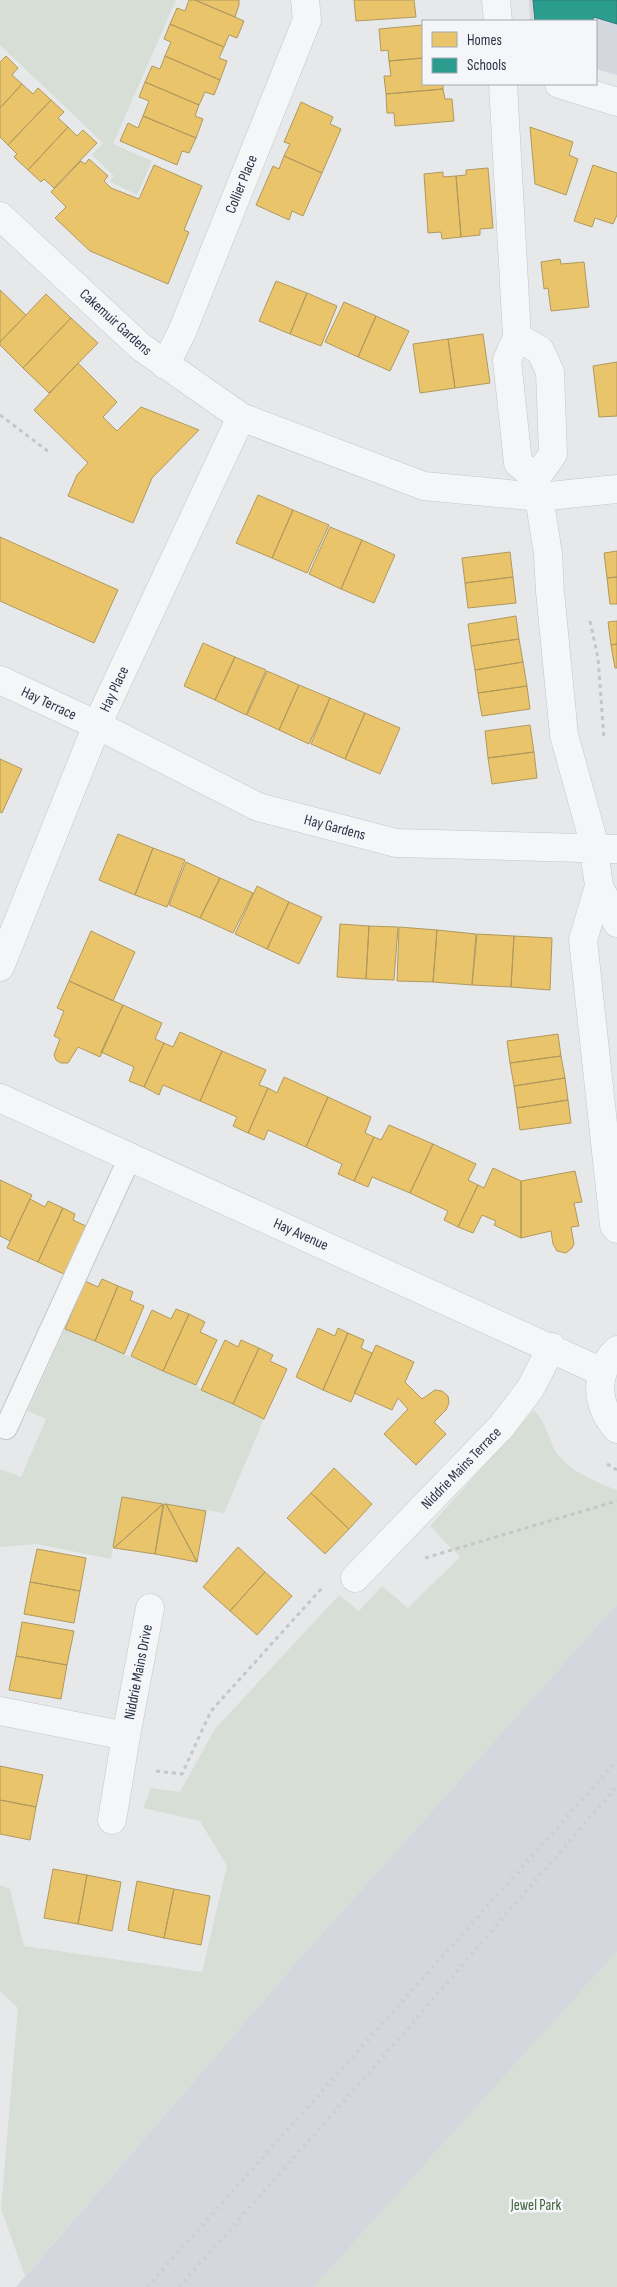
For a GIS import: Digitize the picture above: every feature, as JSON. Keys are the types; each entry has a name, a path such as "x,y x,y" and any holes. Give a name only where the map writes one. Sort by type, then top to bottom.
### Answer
{"street":[{"name":"Collier Place","path":"165,365 182,332 307,20 305,0"},
{"path":"496,0 498,20"},
{"path":"503,85 517,337 507,360 518,463 538,488 548,554 564,735 605,849 599,886 583,940 614,1225 617,1229"},
{"path":"562,85 617,102"},
{"name":"Cakemuir Gardens","path":"0,216 141,347 242,417"},
{"path":"517,337 540,350 550,372 554,454 538,488"},
{"path":"242,417 424,486 617,490"},
{"name":"Hay Place","path":"0,967 97,725 242,417"},
{"name":"Hay Terrace","path":"0,680 97,725"},
{"name":"Hay Gardens","path":"97,725 258,807 396,843 605,849"},
{"path":"599,886 617,923"},
{"name":"Hay Avenue","path":"0,1098 552,1347 610,1361 599,1388 601,1404 608,1419 617,1430"},
{"name":"Niddrie Mains Terrace","path":"355,1578 500,1428 530,1389 552,1347"},
{"name":"Niddrie Mains Drive","path":"112,1820 150,1608"},
{"name":"Niddrie Mains Drive","path":"0,1712 126,1736"}],"lane":[{"path":"6,1428 130,1157"}],"path":[{"path":"0,415 49,452"},
{"path":"421,1559 617,1501"},
{"path":"120,1767 182,1774 211,1711 325,1584 355,1578"}],"shaded area":[{"path":"529,0 617,0 617,75 597,69 597,20 530,20"},
{"path":"617,1604 617,1987 358,2287 16,2287 295,1964"}],"green space":[{"path":"0,0 176,0 113,144 152,161 137,195 109,181 114,176 92,155 103,143 0,45"},
{"path":"65,1329 196,1385 201,1390 264,1419 224,1513 122,1497 111,1559 37,1544 0,1547 0,1469 21,1477 46,1419 28,1411"},
{"path":"534,1410 543,1422 556,1452 566,1463 587,1477 617,1490 617,1604 295,1964 25,2276 1,2209 18,2008 0,1991 0,1885 10,1889 24,1946 202,1972 227,1866 200,1821 143,1808 151,1788 180,1792 215,1729 339,1595 359,1611 382,1586 408,1608 460,1557 430,1526"},
{"name":"Jewel Park","path":"617,1951 617,2287 313,2287"}],"building: Homes":[{"path":"189,0 195,0 244,21 237,38 229,35 224,47 170,24 177,8 185,11"},
{"path":"195,0 239,0 239,5 235,17"},
{"path":"354,0 414,0 416,17 356,21"},
{"path":"170,24 224,47 219,58 227,61 220,80 165,56 171,42 164,39"},
{"path":"422,25 422,58 389,61 388,50 381,51 379,29"},
{"path":"6,56 18,68 12,75 22,84 0,108 0,62"},
{"path":"165,56 220,80 214,95 205,92 199,105 145,82 152,66 160,69"},
{"path":"422,58 422,85 443,85 443,89 386,94 384,76 391,76 389,61"},
{"path":"145,82 199,105 195,116 203,119 196,138 143,116 149,101 139,97"},
{"path":"22,84 33,94 38,88 51,100 8,145 0,137 0,108"},
{"path":"443,89 445,99 452,99 454,121 395,126 394,113 387,113 386,94"},
{"path":"51,100 64,112 58,118 68,127 28,170 14,157 17,154 8,145"},
{"path":"301,102 333,117 330,124 341,129 322,173 284,156 290,144 284,142"},
{"path":"143,116 196,138 189,153 182,151 177,165 120,141 128,123 138,128"},
{"path":"68,127 77,136 83,130 97,143 54,188 44,179 41,182 28,170"},
{"path":"530,127 573,142 569,155 578,159 566,195 535,184"},
{"path":"284,156 322,173 303,216 292,211 289,220 256,205 273,166 279,169"},
{"path":"89,159 108,176 104,181 111,188 139,199 154,165 202,186 184,230 189,232 168,284 90,251 55,218 66,207 51,192 81,161 85,164"},
{"path":"593,165 617,173 617,215 613,224 595,218 592,227 574,221"},
{"path":"488,168 493,228 480,229 480,235 461,237 456,176 466,175 466,170"},
{"path":"443,172 443,177 456,176 461,237 442,239 441,232 428,233 424,174"},
{"path":"560,259 561,264 584,262 589,307 551,311 548,288 544,289 541,262"},
{"path":"276,281 307,293 290,334 259,321"},
{"path":"0,290 26,315 0,342"},
{"path":"307,293 337,306 321,346 290,334"},
{"path":"46,294 71,318 23,368 0,345 0,342"},
{"path":"344,302 376,316 358,357 325,342"},
{"path":"376,316 409,331 390,371 358,357"},
{"path":"71,318 98,343 49,393 23,368"},
{"path":"483,334 490,383 455,388 448,339"},
{"path":"448,339 455,388 420,393 413,344"},
{"path":"617,362 617,416 599,417 593,366"},
{"path":"78,363 117,402 103,417 117,431 141,407 199,430 152,478 133,523 68,496 77,475 88,463 34,410"},
{"path":"258,495 293,510 272,558 236,543"},
{"path":"293,510 329,525 307,573 272,558"},
{"path":"330,527 362,540 341,589 309,574"},
{"path":"0,537 118,590 94,643 0,601"},
{"path":"362,540 395,555 374,603 341,589"},
{"path":"617,551 617,577 607,578 604,553"},
{"path":"510,552 513,577 465,583 462,558"},
{"path":"513,577 516,603 468,608 465,583"},
{"path":"617,577 617,604 610,604 607,578"},
{"path":"516,616 519,639 471,646 468,624"},
{"path":"617,621 617,644 611,645 608,622"},
{"path":"519,639 523,662 475,670 471,646"},
{"path":"203,643 235,657 215,700 184,686"},
{"path":"617,644 617,668 615,668 611,645"},
{"path":"235,657 266,670 246,715 215,700"},
{"path":"523,662 527,686 478,693 475,670"},
{"path":"267,671 299,685 279,730 247,715"},
{"path":"299,685 330,698 309,744 279,730"},
{"path":"527,686 530,709 482,716 478,693"},
{"path":"330,698 365,713 345,759 311,744"},
{"path":"365,713 400,728 380,774 345,759"},
{"path":"530,725 534,752 488,758 485,731"},
{"path":"534,752 537,778 492,784 488,758"},
{"path":"0,759 22,769 2,813 0,812"},
{"path":"118,834 153,848 135,895 99,880"},
{"path":"153,848 185,860 167,907 135,895"},
{"path":"186,862 220,878 200,918 169,905"},
{"path":"220,878 253,893 233,933 200,918"},
{"path":"257,886 289,902 267,949 235,934"},
{"path":"289,902 322,917 299,964 267,949"},
{"path":"340,924 369,926 366,979 337,977"},
{"path":"369,926 398,927 394,980 366,979"},
{"path":"399,927 437,930 433,982 397,981"},
{"path":"437,930 476,934 472,985 433,982"},
{"path":"91,931 135,952 113,1001 69,981"},
{"path":"477,934 514,936 511,987 472,985"},
{"path":"514,936 552,938 550,990 511,987"},
{"path":"69,981 123,1005 100,1057 78,1047 68,1063 61,1063 56,1060 54,1055 60,1039 54,1036 64,1011 57,1008"},
{"path":"123,1005 162,1023 155,1039 164,1043 144,1087 129,1081 134,1067 101,1052"},
{"path":"180,1032 222,1051 200,1101 163,1085 159,1095 144,1087 164,1043 173,1047"},
{"path":"558,1034 561,1056 510,1063 507,1041"},
{"path":"222,1051 266,1070 259,1085 268,1088 248,1133 233,1126 237,1117 200,1101"},
{"path":"561,1056 565,1078 514,1086 510,1063"},
{"path":"284,1077 328,1097 306,1147 268,1130 264,1140 248,1133 268,1088 277,1093"},
{"path":"565,1078 568,1100 517,1108 514,1086"},
{"path":"328,1097 371,1117 365,1133 374,1137 354,1181 338,1174 342,1164 306,1147"},
{"path":"568,1100 571,1123 520,1130 517,1108"},
{"path":"389,1125 433,1144 410,1193 372,1177 368,1187 354,1181 374,1137 381,1140"},
{"path":"433,1144 476,1164 468,1180 478,1185 458,1227 444,1220 448,1211 410,1193"},
{"path":"493,1168 521,1181 521,1238 494,1225 496,1221 482,1215 473,1233 458,1227 478,1185 484,1188"},
{"path":"575,1171 582,1202 574,1203 579,1226 571,1227 574,1244 572,1248 566,1253 557,1251 553,1244 551,1231 521,1238 521,1181"},
{"path":"0,1180 32,1195 10,1241 0,1236"},
{"path":"30,1199 45,1207 48,1201 63,1208 38,1262 7,1248"},
{"path":"63,1208 75,1214 73,1220 90,1228 68,1276 38,1262"},
{"path":"102,1279 118,1286 95,1341 65,1329 85,1281 98,1287"},
{"path":"118,1286 133,1292 130,1300 144,1306 124,1354 95,1341"},
{"path":"176,1309 189,1314 163,1371 131,1356 152,1310 171,1319"},
{"path":"189,1314 205,1322 200,1332 217,1340 196,1385 163,1371"},
{"path":"318,1328 335,1336 338,1328 348,1333 323,1390 296,1377"},
{"path":"348,1333 364,1340 361,1348 372,1353 351,1402 323,1390"},
{"path":"225,1340 238,1347 241,1340 259,1348 233,1404 201,1390"},
{"path":"376,1345 414,1362 405,1382 422,1399 435,1390 442,1391 448,1396 449,1403 446,1410 434,1422 446,1434 416,1465 384,1434 408,1409 398,1398 392,1410 354,1393"},
{"path":"259,1348 273,1355 270,1361 287,1369 264,1419 233,1404"},
{"path":"334,1468 372,1504 349,1529 311,1493"},
{"path":"311,1493 349,1529 325,1554 287,1518"},
{"path":"122,1497 163,1504 114,1548 113,1547"},
{"path":"163,1504 155,1554 114,1548"},
{"path":"164,1504 166,1504 197,1562 155,1554"},
{"path":"166,1504 206,1511 197,1562"},
{"path":"238,1547 265,1572 230,1611 203,1587"},
{"path":"37,1549 86,1558 80,1591 30,1582"},
{"path":"265,1572 292,1596 257,1635 230,1611"},
{"path":"30,1582 80,1591 74,1623 24,1614"},
{"path":"22,1622 74,1631 67,1665 16,1656"},
{"path":"16,1656 67,1665 61,1699 9,1690"},
{"path":"0,1766 43,1775 36,1807 0,1800"},
{"path":"0,1800 36,1807 30,1840 0,1834"},
{"path":"53,1869 87,1875 78,1924 44,1918"},
{"path":"87,1875 121,1882 112,1931 78,1924"},
{"path":"137,1881 174,1889 164,1938 128,1930"},
{"path":"174,1889 210,1896 201,1945 164,1938"}],"building: Schools":[{"path":"533,0 617,0 617,24 594,17 592,20 535,20"}],"railway":[{"path":"147,2287 617,1761"},
{"path":"179,2287 382,2058 617,1786"}]}
